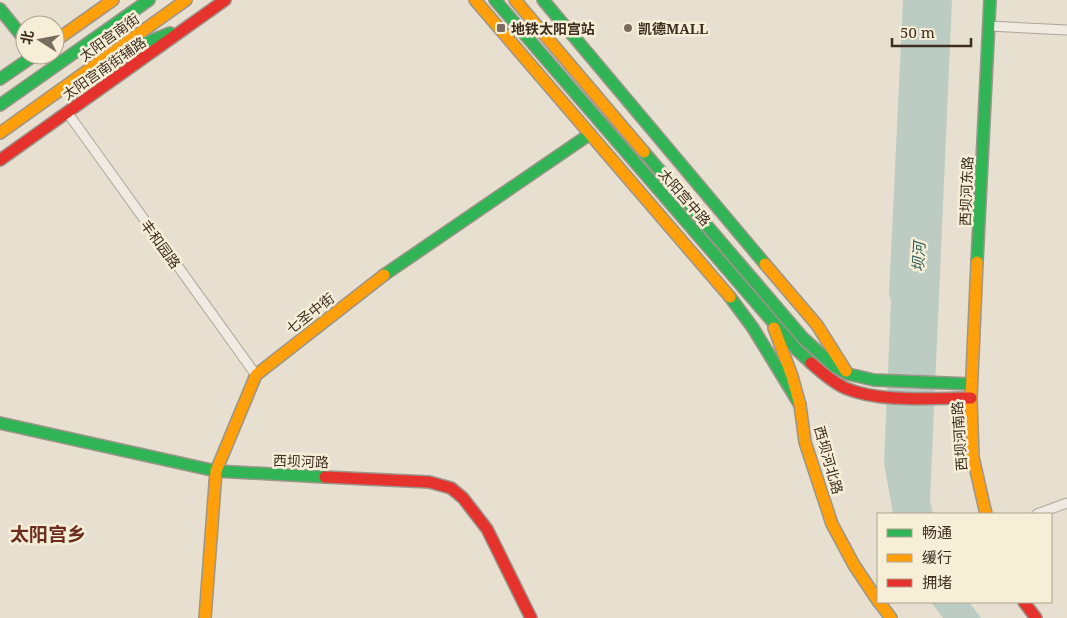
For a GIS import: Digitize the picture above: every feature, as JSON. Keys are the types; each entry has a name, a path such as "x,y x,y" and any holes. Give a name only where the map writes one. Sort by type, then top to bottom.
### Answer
{"street":[{"name":"太阳宫南街","path":"65,34 112,0"},
{"name":"太阳宫南街","path":"0,105 148,0"},
{"name":"太阳宫南街","path":"0,133 186,0"},
{"name":"太阳宫南街辅路","path":"0,160 225,0"},
{"path":"475,0 725,290 753,328 800,405"},
{"name":"太阳宫中路","path":"495,0 797,350 824,374 845,388 868,394 971,398"},
{"name":"太阳宫中路","path":"515,0 803,338 828,362 848,374 868,378 971,384"},
{"path":"527,14 543,0"},
{"name":"太阳宫中路","path":"543,0 817,325 848,374"},
{"name":"西坝河东路","path":"971,384 990,0"},
{"path":"0,9 15,28"},
{"path":"101,61 192,23"},
{"path":"989,26 1067,30"},
{"path":"0,79 20,65"},
{"path":"39,65 43,74"},
{"path":"581,99 614,162"},
{"path":"602,102 648,125"},
{"name":"丰和园路","path":"67,112 256,375"},
{"name":"七圣中街","path":"205,618 216,471 256,375 368,286 590,134"},
{"name":"西坝河北路","path":"770,318 792,376 800,405 806,442 832,524 854,565 877,600"},
{"name":"西坝河南路","path":"971,384 973,457 986,513"},
{"name":"西坝河路","path":"0,423 216,471 429,482 450,487 467,500 482,521 531,618"},
{"path":"1040,513 1067,503"},
{"name":"西坝河北路","path":"879,603 891,618"},
{"path":"1025,603 1036,618"}],"water":[{"name":"坝河","path":"903,0 952,0 930,501 933,513 893,513 884,463 891,301 889,295"},
{"path":"932,603 970,603 981,618 943,618"}],"traffic: fast":[{"path":"0,105 149,0"},
{"path":"495,0 797,350 811,363"},
{"path":"543,0 765,264"},
{"path":"977,262 990,0"},
{"path":"0,9 15,28"},
{"path":"123,52 170,33"},
{"path":"0,79 20,65"},
{"path":"384,275 590,134"},
{"path":"644,152 803,338 835,367 848,374 874,380 971,384"},
{"path":"730,297 753,328 800,405"},
{"path":"0,423 216,471 325,477"}],"traffic: slow":[{"path":"65,34 113,0"},
{"path":"0,133 186,0"},
{"path":"475,0 730,297"},
{"path":"515,0 644,152"},
{"path":"977,262 971,398 973,457 986,513"},
{"path":"765,264 817,325 846,371"},
{"path":"205,618 216,471 256,375 384,275"},
{"path":"774,328 792,376 800,405 805,442 832,524 854,565 877,600"},
{"path":"880,603 891,618"}],"traffic: jam":[{"path":"0,160 225,0"},
{"path":"811,363 836,383 859,393 907,399 971,398"},
{"path":"325,477 429,482 451,488 463,498 487,529 531,618"},
{"path":"1025,603 1036,618"}],"place":[{"name":"地铁太阳宫站","path":"501,28"},
{"name":"凯德MALL","path":"628,28"}],"district":[{"name":"太阳宫乡","path":"48,534"}]}
